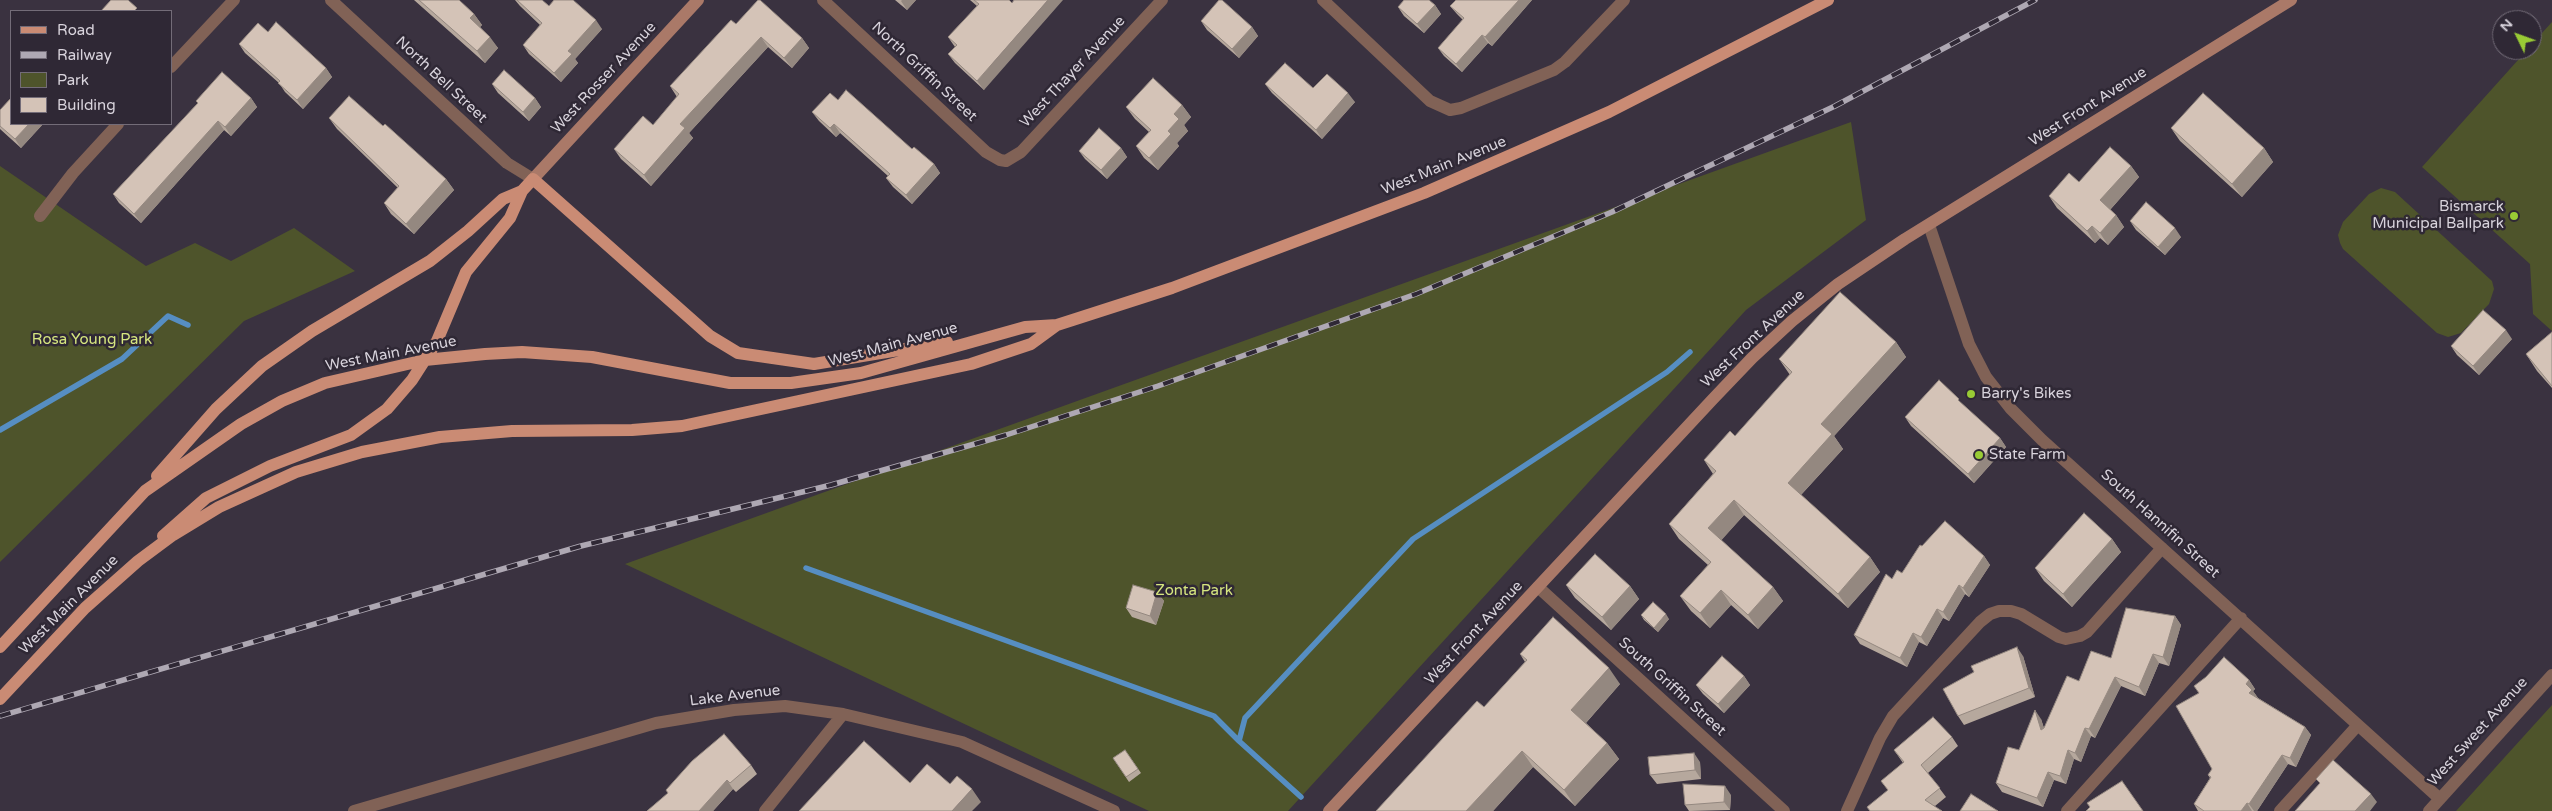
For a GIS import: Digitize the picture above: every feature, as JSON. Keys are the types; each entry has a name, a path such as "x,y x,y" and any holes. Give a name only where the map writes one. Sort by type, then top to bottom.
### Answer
{"main road":[{"name":"West Main Avenue","path":"0,647 145,491 241,424 282,401 325,383 425,360 502,353 560,354 619,362 712,380 772,384 825,379 861,373 1025,327 1057,325 1172,288 1424,193 1609,112 1828,0"},
{"path":"138,561 182,516 206,498 250,475 340,440 362,428 393,403 437,341 466,272 510,218 522,191 533,178 710,336 738,353 814,364 930,343 975,340"},
{"path":"145,491 216,409 262,366 321,325 430,261 468,231 503,199 522,191"},
{"name":"West Main Avenue","path":"0,699 86,608 138,561 189,525 249,492 296,472 362,452 440,437 512,431 632,430 682,426 971,364 1030,344 1057,325"}],"street":[{"path":"172,66 234,0"},
{"name":"North Bell Street","path":"331,0 507,163 533,178"},
{"name":"West Rosser Avenue","path":"533,178 698,0"},
{"name":"North Griffin Street","path":"823,0 986,152 1000,160 1006,161"},
{"name":"West Thayer Avenue","path":"1006,161 1021,152 1162,0"},
{"path":"1323,0 1430,101 1450,110 1461,108 1554,70 1566,62 1624,0"},
{"name":"West Front Avenue","path":"1329,811 1752,358 1838,284 1929,225 2291,0"},
{"path":"40,216 73,173 117,125"},
{"name":"South Hannifin Street","path":"1929,225 1969,344 1997,392 2032,430 2440,799"},
{"path":"1847,811 1880,738 1893,716 1980,622 1990,614 1999,611 2011,611 2021,614 2059,637 2066,639 2080,636 2087,632 2162,548"},
{"name":"South Griffin Street","path":"1538,587 1784,811"},
{"path":"2067,811 2241,618"},
{"name":"West Sweet Avenue","path":"2429,811 2552,675"},
{"name":"Lake Avenue","path":"354,811 656,723 734,710 786,706 843,714 962,742 1114,811"},
{"path":"765,811 843,714"},
{"path":"2280,811 2358,725"}],"green space":[{"name":"Bismarck Municipal Ballpark","path":"2552,22 2552,331 2533,314 2530,264 2422,167 2518,60 2542,60 2542,33"},
{"name":"Zonta Park","path":"1851,122 1866,220 1746,310 1288,811 1149,811 625,564"},
{"name":"Rosa Young Park","path":"0,166 146,266 195,243 231,261 294,228 355,271 244,321 0,562"},
{"path":"2381,188 2395,192 2492,281 2494,289 2489,304 2461,333 2448,337 2437,333 2343,249 2338,235 2343,222 2369,194"},
{"path":"2552,705 2552,811 2456,811"}],"building":[{"path":"111,0 128,0 137,8 135,10 102,10"},
{"path":"419,0 459,0 474,14 470,18 490,37 477,51"},
{"path":"517,0 542,0 549,6 554,0 573,0 596,20 568,51 572,54 554,73 523,45 542,23"},
{"path":"758,0 802,38 784,58 761,37 680,124 685,128 644,175 614,149 643,116 653,125 679,94 670,86 731,20 736,24"},
{"path":"974,0 1009,0 1012,3 1014,0 1048,0 977,81 948,54 957,45 948,37 979,4"},
{"path":"1219,0 1222,0 1252,27 1232,49 1201,21"},
{"path":"1404,0 1429,0 1435,5 1417,24 1398,7"},
{"path":"1456,0 1519,0 1485,37 1482,35 1456,64 1438,48 1464,18 1450,6"},
{"path":"276,22 326,68 297,100 278,83 280,81 239,44 258,23 268,32"},
{"path":"1285,63 1313,88 1327,74 1348,93 1316,130 1265,84"},
{"path":"504,70 535,98 523,112 492,84"},
{"path":"222,72 251,98 225,127 218,121 134,214 113,194 198,103 196,101"},
{"path":"1153,78 1182,105 1174,114 1179,119 1168,131 1171,134 1149,158 1136,146 1151,130 1126,107"},
{"path":"846,90 912,149 914,147 934,164 906,195 886,178 890,174 834,124 830,128 812,112 830,93 838,100"},
{"path":"2203,93 2264,148 2232,184 2171,128"},
{"path":"349,96 383,126 385,124 446,179 406,224 384,203 399,186 329,118"},
{"path":"10,99 10,125 28,125 15,139 0,126 0,110"},
{"path":"1099,128 1121,148 1101,170 1079,151"},
{"path":"2110,147 2131,166 2100,200 2116,215 2100,233 2092,226 2087,231 2049,196 2069,173 2079,182"},
{"path":"2146,202 2175,228 2158,247 2130,221"},
{"path":"1840,292 1896,342 1821,424 1832,434 1788,483 1870,557 1838,594 1734,500 1708,528 1773,587 1748,615 1721,590 1700,613 1680,596 1711,562 1669,524 1716,471 1704,460 1730,431 1735,436 1792,372 1779,359"},
{"path":"2483,310 2506,330 2473,366 2451,346"},
{"path":"2552,332 2552,386 2526,354"},
{"path":"1939,380 2000,438 1968,474 1905,417"},
{"path":"2084,513 2112,539 2063,594 2035,568"},
{"path":"1945,521 1984,556 1963,588 1959,585 1943,612 1937,609 1921,637 1913,633 1900,658 1854,635 1886,574 1892,579 1897,570 1902,573 1920,545 1922,546"},
{"path":"1595,554 1630,586 1602,617 1566,585"},
{"path":"1133,585 1157,592 1150,616 1126,608"},
{"path":"1653,602 1666,614 1654,628 1641,615"},
{"path":"2126,608 2175,616 2163,657 2153,654 2139,687 2115,677 2089,729 2085,728 2075,753 2068,750 2060,776 2048,772 2037,798 1996,783 2008,747 2019,750 2035,710 2041,730 2044,728 2067,676 2079,681 2091,651 2111,658"},
{"path":"1553,617 1609,668 1571,710 1607,743 1564,790 1522,751 1466,811 1376,811 1477,701 1484,707 1527,660 1520,654"},
{"path":"2017,647 2029,688 1958,716 1943,689 1974,672 1971,666"},
{"path":"1722,656 1744,676 1718,704 1696,685"},
{"path":"2224,657 2249,680 2246,684 2252,690 2249,693 2305,727 2290,758 2282,755 2249,804 2247,803 2241,811 2204,811 2194,804 2211,777 2208,775 2212,769 2176,706 2199,693 2194,686 2206,677"},
{"path":"1933,717 1952,737 1921,765 1940,788 1925,800 1942,811 1870,811 1867,807 1888,790 1881,781 1904,762 1894,750"},
{"path":"724,734 751,765 730,783 727,780 699,811 647,811 668,793 666,790 692,761"},
{"path":"864,741 910,783 927,764 950,784 957,776 972,789 952,811 799,811"},
{"path":"1125,750 1138,769 1126,777 1113,758"},
{"path":"1694,753 1695,770 1650,775 1648,757"},
{"path":"2333,760 2371,794 2355,811 2295,811 2320,783 2316,779"},
{"path":"2122,781 2143,811 2086,811 2090,807 2087,803"},
{"path":"1683,784 1725,786 1724,802 1685,805"},
{"path":"1971,794 1998,811 1960,811"}],"waterway":[{"path":"0,430 122,359 168,316 188,325"},
{"path":"1301,797 1239,741 1245,718 1413,539 1667,372 1690,352"},
{"path":"806,568 1214,716 1239,741"}],"railway":[{"path":"0,716 581,546 831,485 1006,435 1158,386 1416,294 1612,212 1835,106 2035,0"}],"place":[{"name":"Bismarck Municipal Ballpark","path":"2514,216"},
{"name":"Barry's Bikes","path":"1971,394"},
{"name":"State Farm","path":"1979,455"}]}
